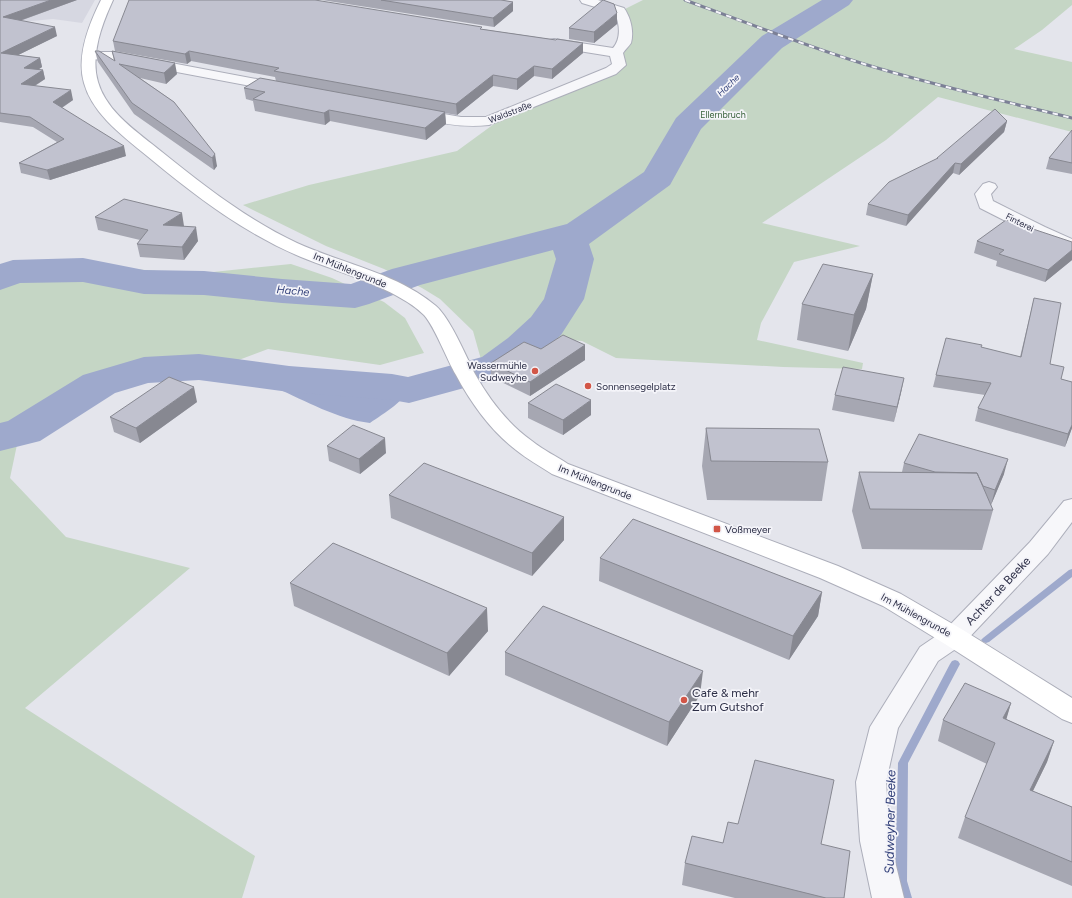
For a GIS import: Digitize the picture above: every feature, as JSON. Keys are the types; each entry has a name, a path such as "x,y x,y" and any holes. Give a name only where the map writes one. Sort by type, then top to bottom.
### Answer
{"main road":[{"name":"Im Mühlengrunde","path":"107,0 94,32 90,56 91,82 104,107 127,131 200,191 245,221 290,246 373,278 403,292 430,311 447,337 465,373 493,416 522,445 560,469 829,572 892,600 954,637 1072,712"}],"street":[{"name":"Waldstraße","path":"401,110 464,122 477,123 489,121 611,71 619,65 616,53 624,43 625,22 620,11 586,0"},
{"path":"543,41 616,53"},
{"path":"90,56 113,56 300,91"},
{"name":"Finterei","path":"989,188 983,194 986,204 1039,231 1072,245"},
{"name":"Achter de Beeke","path":"888,898 875,841 871,782 884,727 929,654 954,637 1039,548 1072,506"}],"shaded area":[{"path":"0,0 95,0 82,23 53,19 9,23"}],"green space":[{"name":"Ellernbruch","path":"643,0 1072,0 1072,5 1042,30 1014,49 1072,62 1072,132 938,97 886,140 762,223 860,246 794,262 761,323 757,340 863,363 862,369 783,367 616,358 582,341 523,335 496,358 482,363 473,331 440,299 384,269 326,246 243,205 309,185 457,151 494,124 615,71 620,63 626,42 623,10"},
{"path":"72,264 194,274 291,264 332,278 384,302 405,318 424,353 380,365 268,349 228,364 129,367 76,388 18,440 10,478 66,537 190,568 25,708 255,856 242,898 0,898 0,265"}],"water":[{"path":"295,374 390,377 411,384 400,401 370,423 334,414 276,388"}],"building":[{"path":"0,0 51,0 3,17 55,27 1,53 40,58 24,68 43,70 21,84 71,90 53,102 124,146 47,170 19,163 64,139 30,117 0,113"},
{"path":"129,0 315,0 482,27 480,29 583,43 552,69 534,66 517,79 493,75 456,104 274,71 279,68 189,51 185,54 113,41"},
{"path":"381,0 501,0 513,2 493,18"},
{"path":"603,0 614,4 617,13 594,32 569,28"},
{"path":"95,51 99,51 115,61 112,51 175,63 164,73 119,64 174,102 215,154 212,158 132,103"},
{"path":"260,78 445,112 425,128 329,110 324,113 253,99 265,92 244,88"},
{"path":"995,109 1007,121 961,164 955,163 908,215 868,204 889,182 938,158"},
{"path":"1072,130 1072,163 1049,158"},
{"path":"124,199 182,213 163,225 196,227 182,247 137,244 148,230 95,217"},
{"path":"1006,220 1072,242 1072,250 1048,270 999,254 1004,250 977,241"},
{"path":"823,264 873,274 854,315 802,304"},
{"path":"1034,298 1061,303 1050,364 1064,367 1061,379 1072,382 1072,425 1068,434 978,408 991,383 936,375 946,338 982,345 981,347 1021,357"},
{"path":"563,335 585,345 530,382 491,363 524,342 541,349"},
{"path":"843,367 904,378 897,407 835,395"},
{"path":"169,377 194,387 136,428 110,417"},
{"path":"556,384 591,400 563,420 528,403"},
{"path":"353,425 385,438 359,459 327,446"},
{"path":"706,428 819,429 828,462 711,461"},
{"path":"919,434 1008,459 995,490 983,486 977,473 935,472 904,463"},
{"path":"424,463 564,517 532,553 389,495"},
{"path":"859,472 977,473 993,510 870,509"},
{"path":"633,519 822,592 793,636 600,558"},
{"path":"333,543 487,608 447,653 290,583"},
{"path":"543,606 703,671 669,722 505,652"},
{"path":"965,683 1011,703 1003,718 1054,741 1030,790 1072,807 1072,862 965,817 995,743 943,720"},
{"path":"755,760 834,780 821,844 850,851 844,898 826,898 685,863 692,836 723,843 728,822 738,824"}],"waterway":[{"name":"Hache","path":"580,232 658,178 687,125 772,42 840,0"},
{"name":"Hache","path":"0,278 13,272 83,270 144,282 204,283 282,291 355,296 406,277 580,232"},
{"path":"0,437 24,431 99,384 144,370 199,367 289,379 392,387 409,390 497,366 523,347 546,326 564,299 575,259 569,241 580,232"},
{"name":"Sudweyher Beeke","path":"986,640 1072,572"},
{"name":"Sudweyher Beeke","path":"906,898 901,881 903,763 955,664"}],"railway":[{"path":"685,0 797,41 890,72 1072,118"}],"place":[{"name":"Wassermühle Sudweyhe","path":"535,371"},
{"name":"Sonnensegelplatz","path":"588,386"},
{"name":"Voßmeyer","path":"717,529"},
{"name":"Cafe & mehr Zum Gutshof","path":"684,700"}]}
